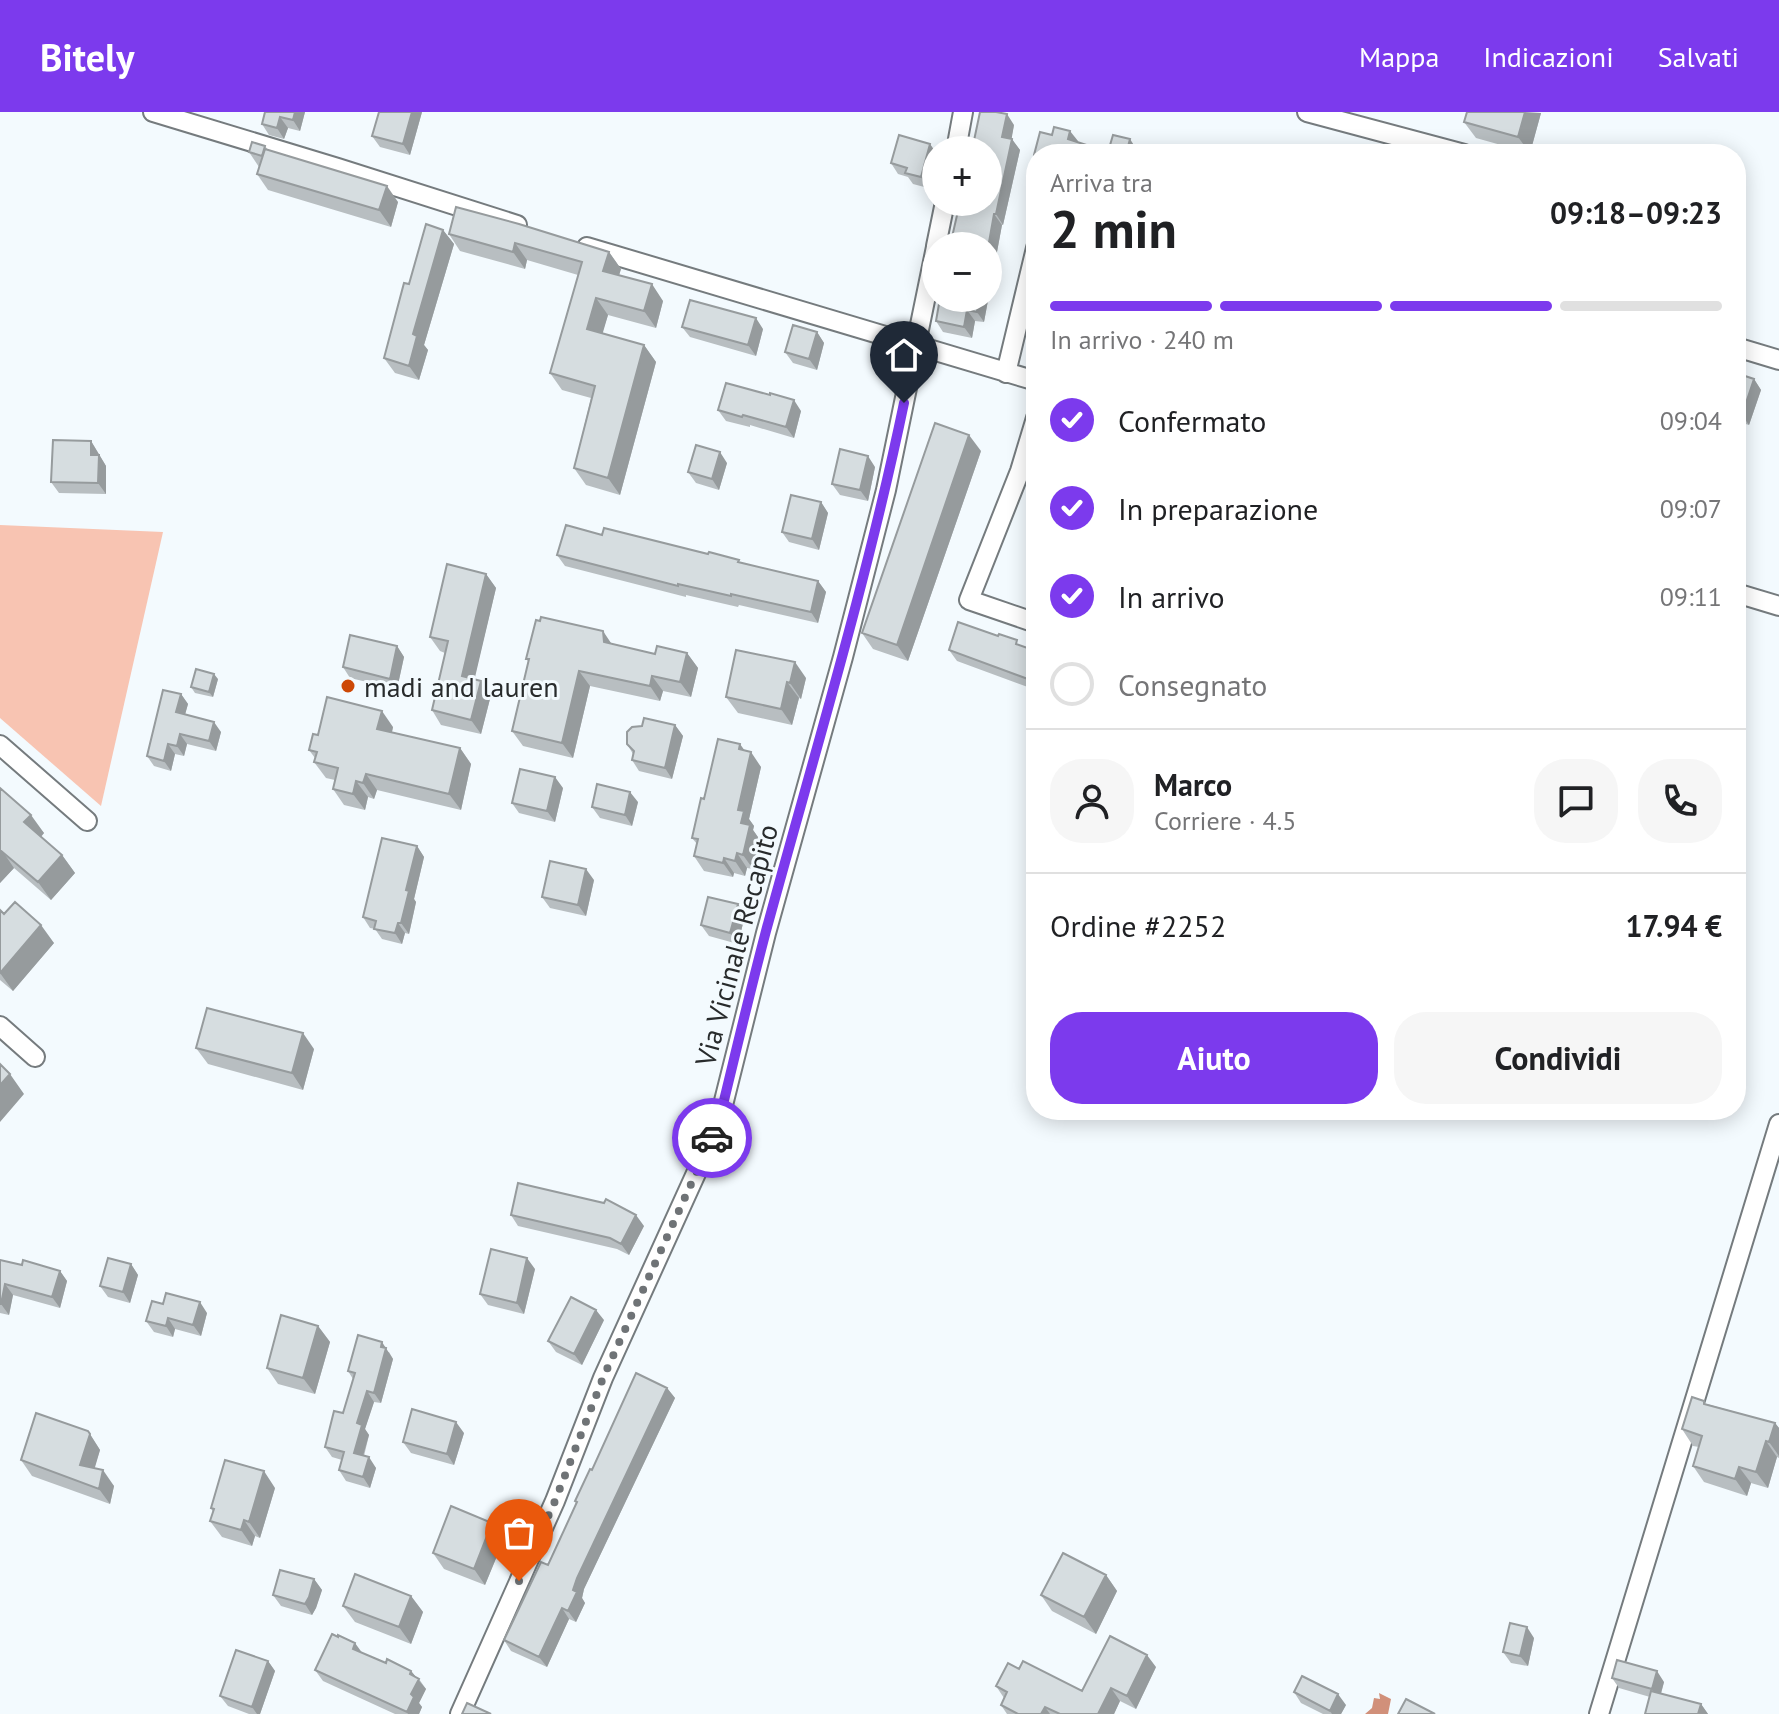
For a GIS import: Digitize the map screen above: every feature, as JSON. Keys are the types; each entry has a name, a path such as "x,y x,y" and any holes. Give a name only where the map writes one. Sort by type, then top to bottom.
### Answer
{"street":[{"path":"153,112 534,230"},
{"path":"959,136 963,112"},
{"path":"1307,112 1427,144"},
{"path":"564,240 1026,378"},
{"path":"1006,373 1026,290"},
{"name":"Via Vicinale Recapito","path":"460,1714 555,1501 603,1378 718,1125 766,933 886,490 923,312"},
{"path":"1746,350 1779,360"},
{"path":"1026,477 969,600 1026,620"},
{"path":"1746,596 1779,606"},
{"path":"0,745 87,821"},
{"path":"0,1026 35,1057"},
{"path":"1599,1714 1779,1124"}],"shaded area":[{"path":"0,525 163,532 101,806 0,718"},
{"path":"1379,1693 1391,1699 1388,1714 1365,1714 1372,1708 1374,1698 1380,1699"}],"building":[{"path":"265,112 295,112 293,120 280,117 277,128 262,124"},
{"path":"379,112 412,112 403,144 372,136"},
{"path":"980,112 1007,114 1002,137 975,136"},
{"path":"1467,112 1525,112 1518,137 1464,122"},
{"path":"1054,127 1070,131 1068,139 1083,144 1037,144 1040,132 1052,135"},
{"path":"899,135 922,142 921,177 905,173 907,168 891,163"},
{"path":"1113,135 1130,139 1129,144 1110,144"},
{"path":"1002,137 1012,139 1002,186"},
{"path":"252,142 265,146 262,156 249,152"},
{"path":"265,149 387,186 379,210 257,174"},
{"path":"456,207 609,252 603,271 652,284 644,311 596,298 587,329 644,345 608,478 574,468 595,386 550,373 582,262 515,243 513,252 449,234"},
{"path":"957,216 994,216 991,232 953,232"},
{"path":"426,224 443,230 413,334 417,336 409,366 384,358 404,283 409,284"},
{"path":"690,300 756,318 748,345 682,327"},
{"path":"938,312 967,312 964,327 936,321"},
{"path":"793,325 817,332 809,359 785,352"},
{"path":"1746,376 1754,379 1746,403"},
{"path":"726,383 794,400 786,427 718,410"},
{"path":"935,423 969,435 897,645 862,633"},
{"path":"53,440 91,441 91,455 99,455 98,483 51,482"},
{"path":"696,445 720,452 712,479 688,472"},
{"path":"840,449 868,456 860,490 832,484"},
{"path":"791,495 821,502 812,539 782,532"},
{"path":"566,525 602,535 604,528 818,581 811,612 678,586 557,555"},
{"path":"447,564 486,574 462,676 481,681 471,720 432,710 448,641 430,637"},
{"path":"541,617 603,631 604,642 655,654 657,646 687,653 680,682 652,676 650,686 579,671 562,743 512,731 529,659 526,659 536,620 540,621"},
{"path":"958,622 1017,640 1016,644 1026,648 1026,678 949,650"},
{"path":"350,635 397,646 390,679 343,667"},
{"path":"736,650 795,662 781,709 726,697"},
{"path":"196,669 214,674 209,692 191,687"},
{"path":"163,690 181,694 176,712 214,722 209,741 180,734 177,746 168,744 164,761 147,756"},
{"path":"327,697 382,711 377,729 460,748 449,794 366,774 363,783 356,781 353,794 333,789 338,768 314,762 317,752 309,750 313,734 318,735"},
{"path":"644,718 675,725 665,768 632,760 634,751 627,744 627,732 632,727 642,726"},
{"path":"718,739 740,744 739,749 751,752 738,810 744,811 741,823 750,825 743,855 737,853 735,861 724,858 723,863 694,856 698,839 692,838"},
{"path":"520,769 555,777 547,811 512,803"},
{"path":"597,784 630,792 625,815 592,807"},
{"path":"0,788 31,815 24,822 62,855 38,882 0,850"},
{"path":"382,838 417,846 401,923 398,923 395,933 374,929 376,921 363,917"},
{"path":"550,861 586,869 578,905 542,897"},
{"path":"708,897 738,904 730,933 701,925"},
{"path":"15,902 41,925 0,973 0,910 4,914"},
{"path":"207,1008 303,1033 292,1073 196,1048"},
{"path":"0,1064 10,1074 0,1085"},
{"path":"518,1183 604,1203 606,1199 636,1215 621,1244 610,1238 511,1215"},
{"path":"491,1249 527,1258 517,1303 480,1294"},
{"path":"108,1258 131,1264 123,1292 100,1286"},
{"path":"0,1260 22,1265 23,1260 60,1271 52,1297 5,1284 0,1304"},
{"path":"166,1293 200,1302 193,1325 168,1318 166,1326 146,1321 152,1301 163,1304"},
{"path":"571,1297 596,1310 574,1354 548,1341"},
{"path":"281,1315 318,1326 303,1378 267,1368"},
{"path":"358,1335 382,1342 381,1347 386,1348 374,1393 367,1391 357,1423 362,1425 354,1453 369,1457 363,1477 339,1470 344,1452 325,1447 334,1411 343,1413 355,1373 348,1371"},
{"path":"636,1373 667,1388 577,1578 573,1590 577,1592 568,1611 562,1608 539,1657 504,1640 541,1562 548,1565"},
{"path":"1692,1397 1704,1401 1704,1404 1775,1423 1756,1472 1739,1467 1735,1479 1693,1466 1702,1436 1682,1429"},
{"path":"412,1409 456,1422 447,1454 403,1442"},
{"path":"36,1413 88,1431 90,1434 80,1465 103,1470 99,1489 21,1460"},
{"path":"225,1460 264,1471 249,1522 244,1520 241,1530 210,1521"},
{"path":"451,1506 492,1523 474,1569 433,1553"},
{"path":"1063,1553 1106,1575 1084,1617 1041,1595"},
{"path":"280,1570 314,1579 305,1604 273,1595"},
{"path":"355,1574 411,1596 399,1627 343,1606"},
{"path":"1510,1623 1527,1627 1520,1656 1503,1652"},
{"path":"332,1634 355,1643 353,1649 386,1663 387,1659 411,1671 410,1674 419,1679 407,1712 315,1670"},
{"path":"1110,1636 1147,1655 1127,1696 1111,1688 1098,1714 1060,1714 1045,1707 1041,1714 1018,1714 1001,1705 1007,1692 996,1686 1008,1663 1019,1669 1023,1661 1082,1691"},
{"path":"236,1650 268,1661 252,1707 220,1696"},
{"path":"1617,1660 1657,1671 1652,1689 1612,1678"},
{"path":"1302,1676 1338,1694 1330,1711 1294,1692"},
{"path":"1651,1691 1701,1704 1698,1714 1645,1714"},
{"path":"1406,1699 1435,1714 1398,1714"},
{"path":"467,1703 491,1714 462,1714"}],"way so far":[{"path":"519,1581 555,1501 603,1378 712,1138"}],"place":[{"name":"madi and lauren","path":"348,686"}],"route":[{"path":"712,1138 843,657 886,490 904,403"}]}
